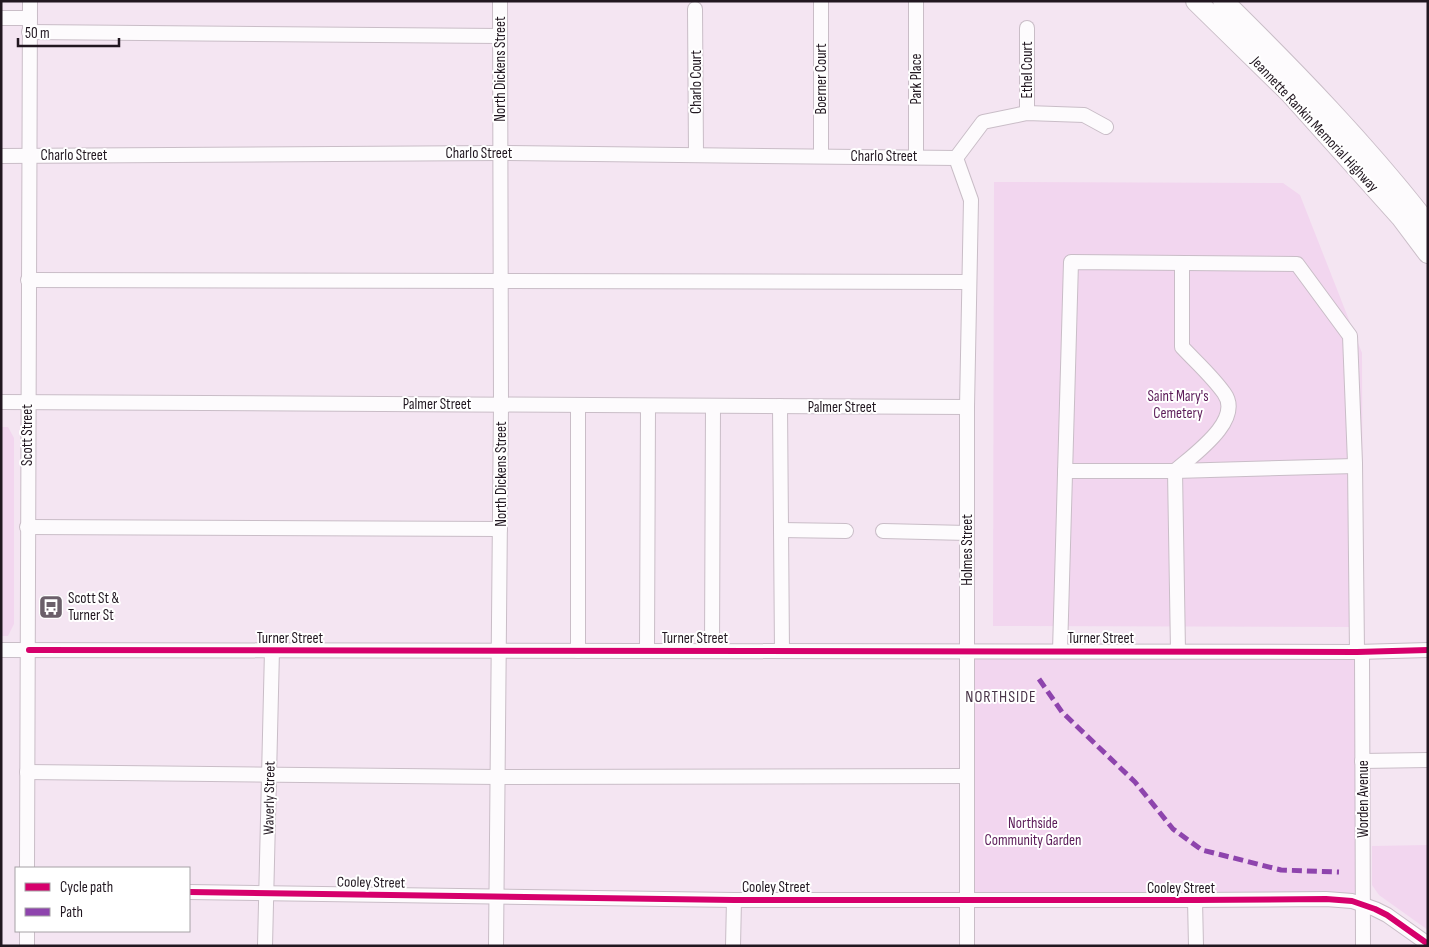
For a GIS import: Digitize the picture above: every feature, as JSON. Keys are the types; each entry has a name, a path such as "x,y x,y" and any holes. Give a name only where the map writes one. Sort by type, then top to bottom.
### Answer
{"highway":[{"name":"Jeannette Rankin Memorial Highway","path":"1196,1 1290,93 1401,217 1428,253"},
{"name":"Jeannette Rankin Memorial Highway","path":"1223,1 1296,73 1408,199 1428,225"}],"street":[{"name":"Scott Street","path":"27,867 30,1"},
{"name":"North Dickens Street","path":"496,946 501,405 500,1"},
{"name":"Boerner Court","path":"821,1 822,156"},
{"name":"Park Place","path":"916,1 916,156"},
{"name":"Charlo Court","path":"695,9 696,155"},
{"path":"1,18 30,18"},
{"name":"Ethel Court","path":"1027,28 1027,113"},
{"path":"29,32 500,36"},
{"path":"956,158 983,122 1027,113 1084,115 1106,127"},
{"name":"Charlo Street","path":"1,156 499,153 916,156 956,158"},
{"name":"Holmes Street","path":"956,158 971,200 967,407 967,946"},
{"path":"1060,651 1071,262 1182,263 1182,347 1226,394 1230,410 1222,428 1175,471 1178,651"},
{"name":"Worden Avenue","path":"1182,263 1297,264 1350,336 1356,466 1360,652 1363,946"},
{"path":"28,280 969,282"},
{"name":"Palmer Street","path":"1,402 967,407"},
{"path":"578,405 578,650"},
{"path":"647,650 648,406"},
{"path":"712,650 713,406"},
{"path":"780,406 782,650"},
{"path":"1065,471 1175,471 1356,466"},
{"path":"27,528 500,529"},
{"path":"781,530 846,531"},
{"path":"883,531 967,533"},
{"name":"Turner Street","path":"1,650 1360,652 1428,650"},
{"name":"Waverly Street","path":"265,946 272,650"},
{"path":"1362,761 1428,760"},
{"path":"27,772 497,777 967,776"},
{"name":"Cooley Street","path":"190,892 734,900 1326,899 1363,904 1387,915 1428,944"},
{"path":"734,900 734,946"},
{"path":"1195,900 1196,946"},
{"path":"27,932 27,946"}],"green space":[{"name":"Saint Mary's Cemetery","path":"994,182 1283,183 1300,195 1362,353 1363,627 993,626"},
{"path":"1,427 8,427 14,438 14,624 8,636 1,636"},
{"name":"Northside Community Garden","path":"967,651 1362,652 1363,904 967,900"},
{"path":"1428,845 1428,930 1379,895 1372,885 1372,846"}],"marked path":[{"path":"1039,679 1062,712 1135,782 1173,829 1202,850 1281,870 1339,872"}],"cycle path":[{"path":"29,650 1357,652 1428,650"},
{"path":"190,892 734,900 1326,899 1352,901 1375,909 1387,915 1428,944"}],"place":[{"name":"Scott St & Turner St","path":"51,607"}],"district":[{"name":"NORTHSIDE","path":"1001,696"}]}
